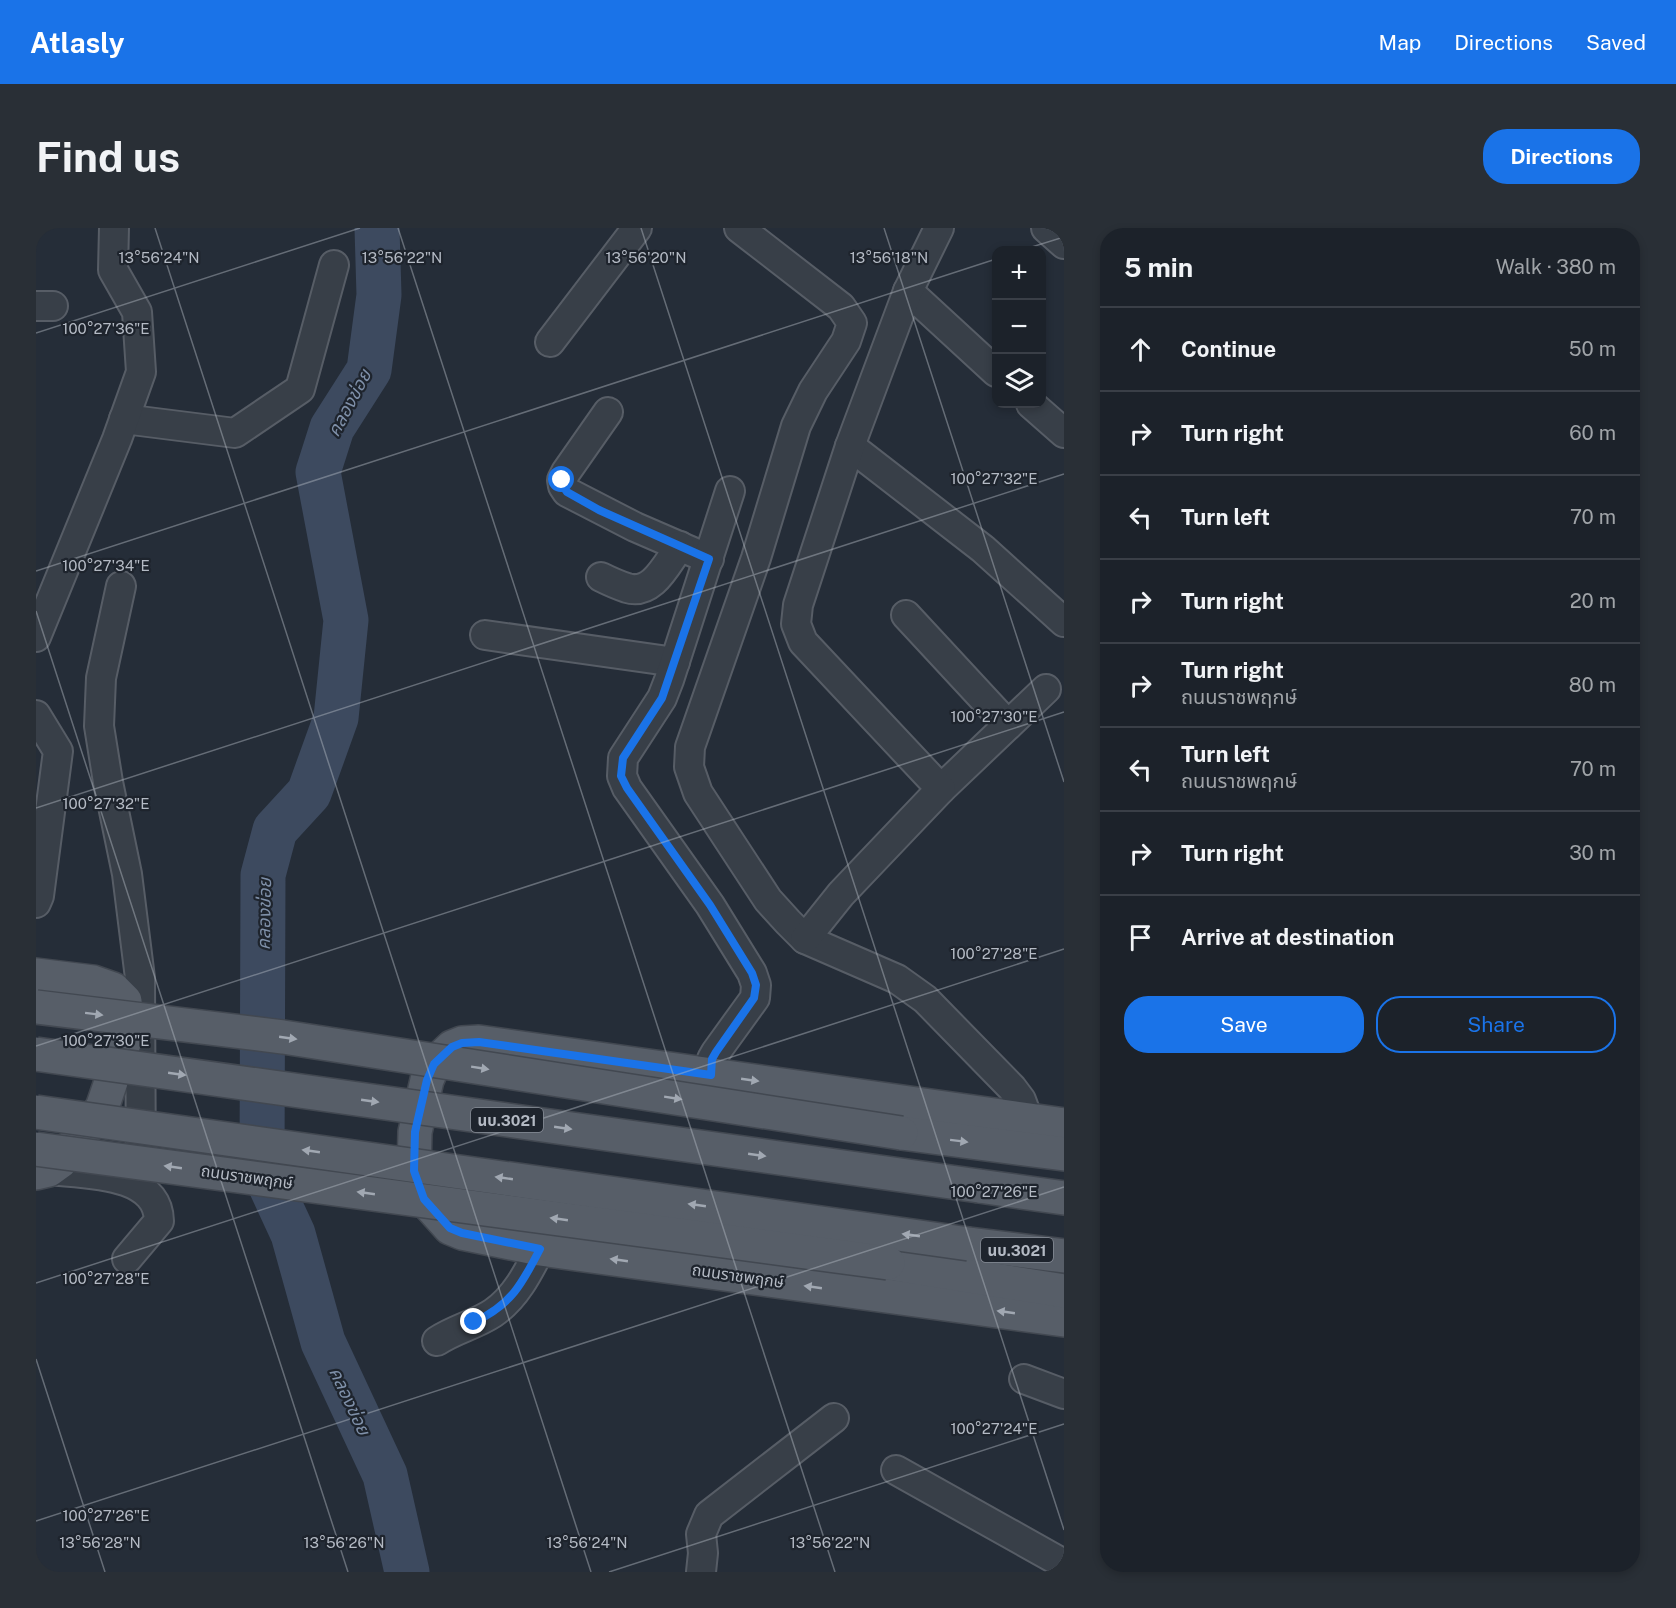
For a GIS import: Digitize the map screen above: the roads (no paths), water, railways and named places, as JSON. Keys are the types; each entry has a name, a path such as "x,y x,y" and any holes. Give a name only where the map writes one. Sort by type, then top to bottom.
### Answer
{"main road":[{"path":"36,975 93,982 113,989 124,1001 128,1032 102,1108 60,1162 40,1164"},
{"path":"36,1007 283,1037 901,1133 1064,1154"},
{"name":"ถนนราชพฤกษ์","path":"1064,1125 479,1042 462,1043 452,1047 434,1064 427,1080 415,1132 414,1171 424,1199 450,1228 462,1233 540,1249 1064,1320"},
{"name":"นบ.3021","path":"36,1054 1064,1198"},
{"name":"นบ.3021","path":"36,1112 1064,1256"},
{"name":"ถนนราชพฤกษ์","path":"40,1164 888,1263 1064,1292"}],"street":[{"path":"36,637 141,372 136,312 113,270 114,228"},
{"path":"550,342 637,228"},
{"path":"739,228 841,307 852,323 846,341 813,391 796,426 756,558 690,747 689,768 698,793 768,900 805,939 897,979 925,999 1012,1088 1022,1100 1028,1119"},
{"path":"1046,228 1064,244"},
{"path":"929,232 850,446 798,605 796,624 803,642 941,789"},
{"path":"124,419 235,433 300,389 334,265"},
{"path":"908,291 992,368"},
{"path":"1035,408 1064,434"},
{"path":"608,412 566,472 562,480 567,492 599,510 709,559"},
{"path":"850,446 983,549 1064,622"},
{"path":"711,1075 712,1059 754,998 756,985 752,973 710,905 627,788 621,769 623,758 662,698 730,491"},
{"path":"601,577 630,589 646,588 655,580 680,546"},
{"path":"121,586 101,678 99,726 127,874 140,978 141,1187"},
{"path":"906,615 1008,725"},
{"path":"485,635 675,662"},
{"path":"805,939 841,894 941,789 1046,689"},
{"path":"36,715 58,751 39,896 36,903"},
{"path":"40,1164 116,1178 141,1187 151,1197 159,1209 159,1221 127,1259"},
{"path":"438,1341 451,1331 491,1314 510,1300 540,1249"},
{"path":"1024,1379 1064,1394"},
{"path":"701,1572 701,1534 709,1515 834,1418"},
{"path":"896,1470 1064,1564"}],"waterway":[{"name":"คลองข่อย","path":"377,228 379,295 369,370 332,428 318,472 346,620 336,718 309,793 275,830 263,875 262,1167 293,1234 323,1342 385,1475 407,1572"}]}
